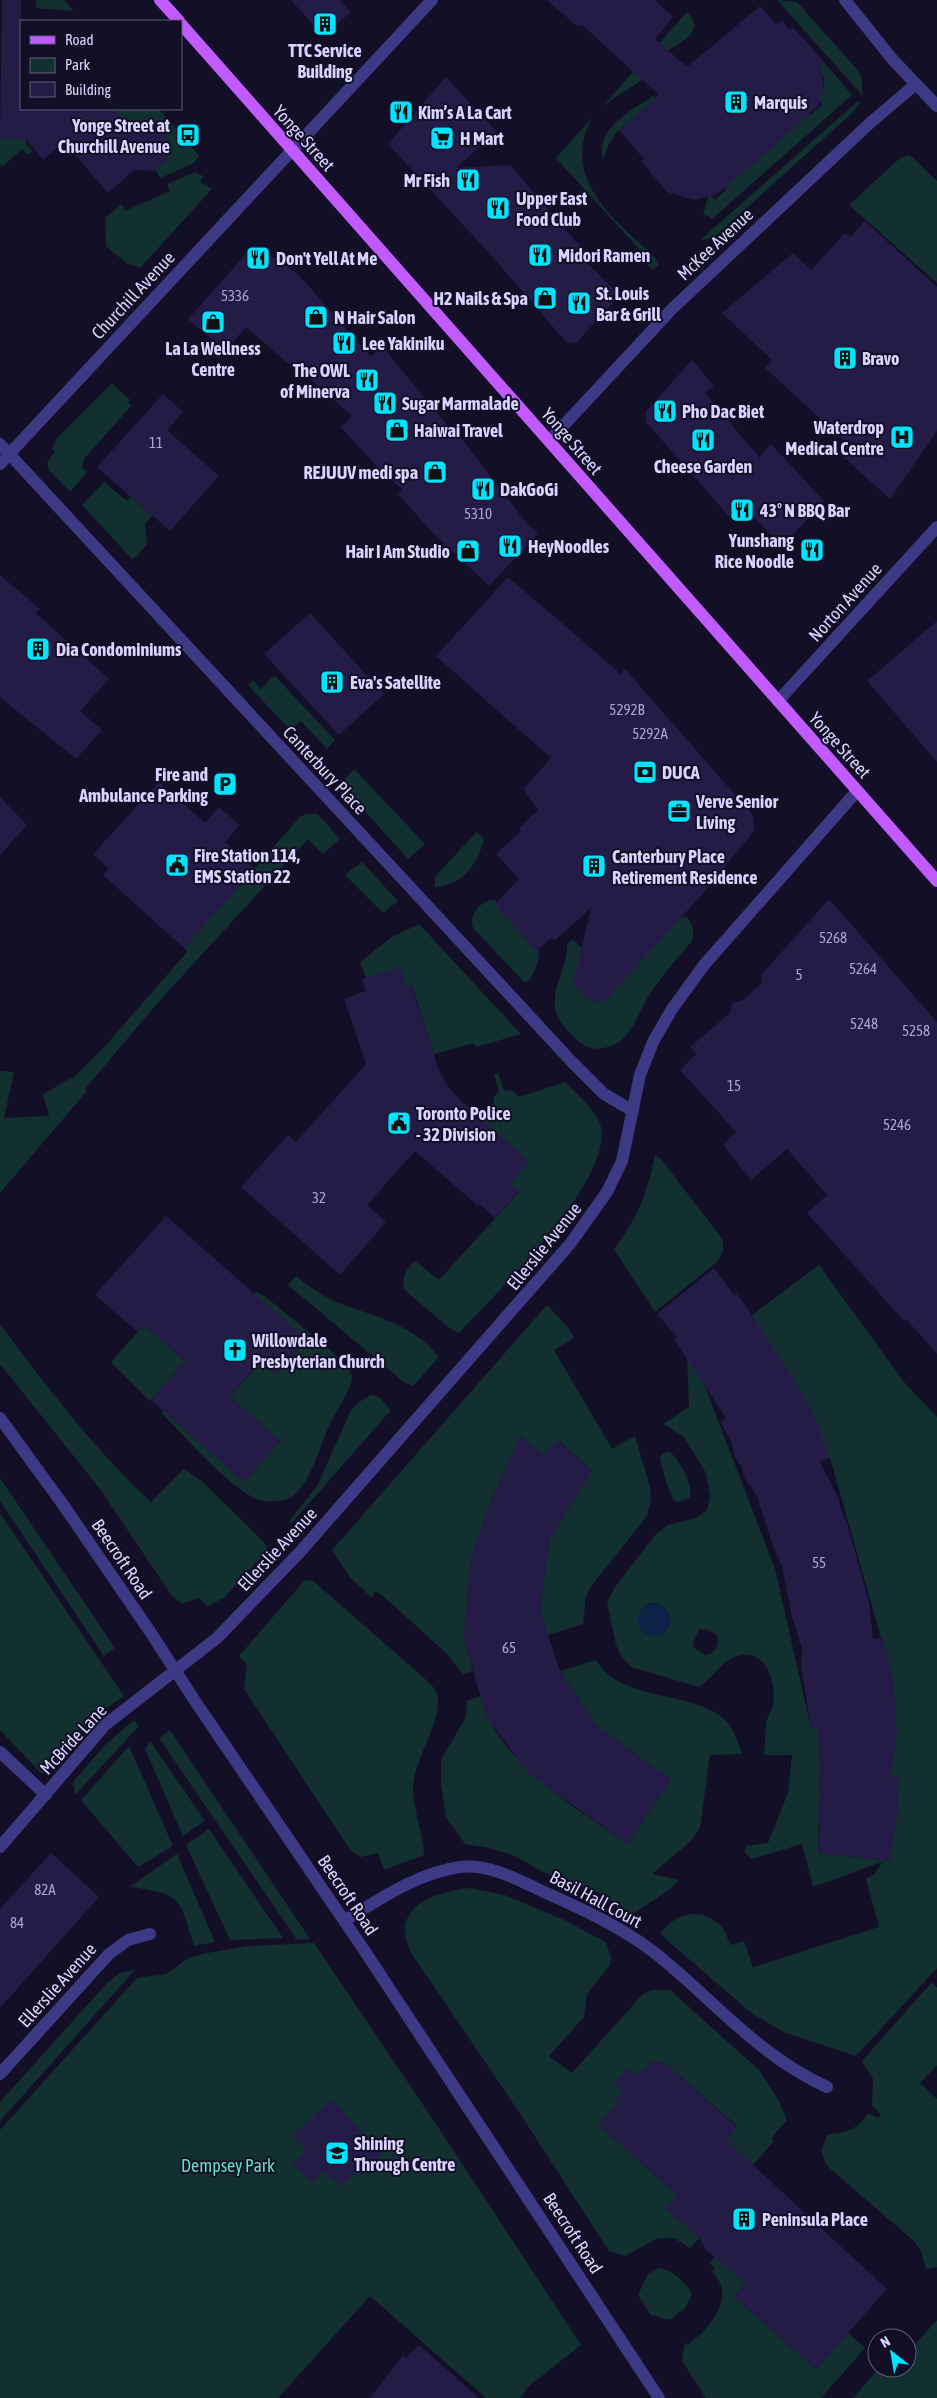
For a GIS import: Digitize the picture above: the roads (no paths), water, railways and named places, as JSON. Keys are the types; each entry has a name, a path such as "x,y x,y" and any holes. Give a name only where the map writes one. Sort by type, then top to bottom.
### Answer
{"main road":[{"path":"160,0 177,20"},
{"name":"Yonge Street","path":"182,25 937,881"}],"street":[{"name":"Churchill Avenue","path":"0,464 4,448 292,151 432,0"},
{"path":"845,0 893,60 937,106"},
{"name":"McKee Avenue","path":"549,441 672,309 870,123 916,84"},
{"name":"Canterbury Place","path":"4,448 571,1061 604,1094 633,1111"},
{"name":"Norton Avenue","path":"778,701 937,527"},
{"name":"Ellerslie Avenue","path":"176,1672 218,1638 300,1552 570,1244 589,1219 616,1174 627,1146 638,1085 646,1058 662,1026 682,994 729,936 799,860 858,791"},
{"name":"Beecroft Road","path":"0,1418 64,1506 461,2094 659,2398"},
{"name":"McBride Lane","path":"0,1847 105,1725 176,1672"},
{"name":"McBride Lane","path":"0,1752 46,1795"},
{"name":"Basil Hall Court","path":"344,1921 399,1888 432,1874 470,1867 504,1874 593,1914 639,1941 766,2051 795,2072 826,2087"},
{"name":"Ellerslie Avenue","path":"0,2074 108,1954 128,1940 150,1934"}],"water":[{"path":"654,1604 666,1608 670,1620 666,1632 654,1636 642,1632 638,1620 642,1608"}],"place":[{"name":"TTC Service Building","path":"325,24"},
{"name":"Marquis","path":"736,102"},
{"name":"Kim’s A La Cart","path":"401,112"},
{"name":"Yonge Street at Churchill Avenue","path":"188,135"},
{"name":"H Mart","path":"442,138"},
{"name":"Mr Fish","path":"468,180"},
{"name":"Upper East Food Club","path":"498,208"},
{"name":"Midori Ramen","path":"540,255"},
{"name":"Don't Yell At Me","path":"258,258"},
{"name":"H2 Nails & Spa","path":"545,298"},
{"name":"St. Louis Bar & Grill","path":"579,303"},
{"name":"N Hair Salon","path":"316,317"},
{"name":"La La Wellness Centre","path":"213,322"},
{"name":"Lee Yakiniku","path":"344,343"},
{"name":"Bravo","path":"845,358"},
{"name":"The OWL of Minerva","path":"367,380"},
{"name":"Sugar Marmalade","path":"385,403"},
{"name":"Pho Dac Biet","path":"665,411"},
{"name":"Haiwai Travel","path":"397,430"},
{"name":"Waterdrop Medical Centre","path":"902,437"},
{"name":"Cheese Garden","path":"703,440"},
{"name":"REJUUV medi spa","path":"435,472"},
{"name":"DakGoGi","path":"483,489"},
{"name":"43° N BBQ Bar","path":"742,510"},
{"name":"HeyNoodles","path":"510,546"},
{"name":"Yunshang Rice Noodle","path":"812,550"},
{"name":"Hair I Am Studio","path":"468,551"},
{"name":"Dia Condominiums","path":"38,649"},
{"name":"Eva's Satellite","path":"332,682"},
{"name":"DUCA","path":"645,772"},
{"name":"Fire and Ambulance Parking","path":"225,784"},
{"name":"Verve Senior Living","path":"679,811"},
{"name":"Fire Station 114, EMS Station 22","path":"177,865"},
{"name":"Canterbury Place Retirement Residence","path":"594,866"},
{"name":"Toronto Police - 32 Division","path":"399,1123"},
{"name":"Willowdale Presbyterian Church","path":"235,1350"},
{"name":"Shining Through Centre","path":"337,2153"},
{"name":"Peninsula Place","path":"744,2219"}],"park label":[{"name":"Dempsey Park","path":"228,2165"}]}
